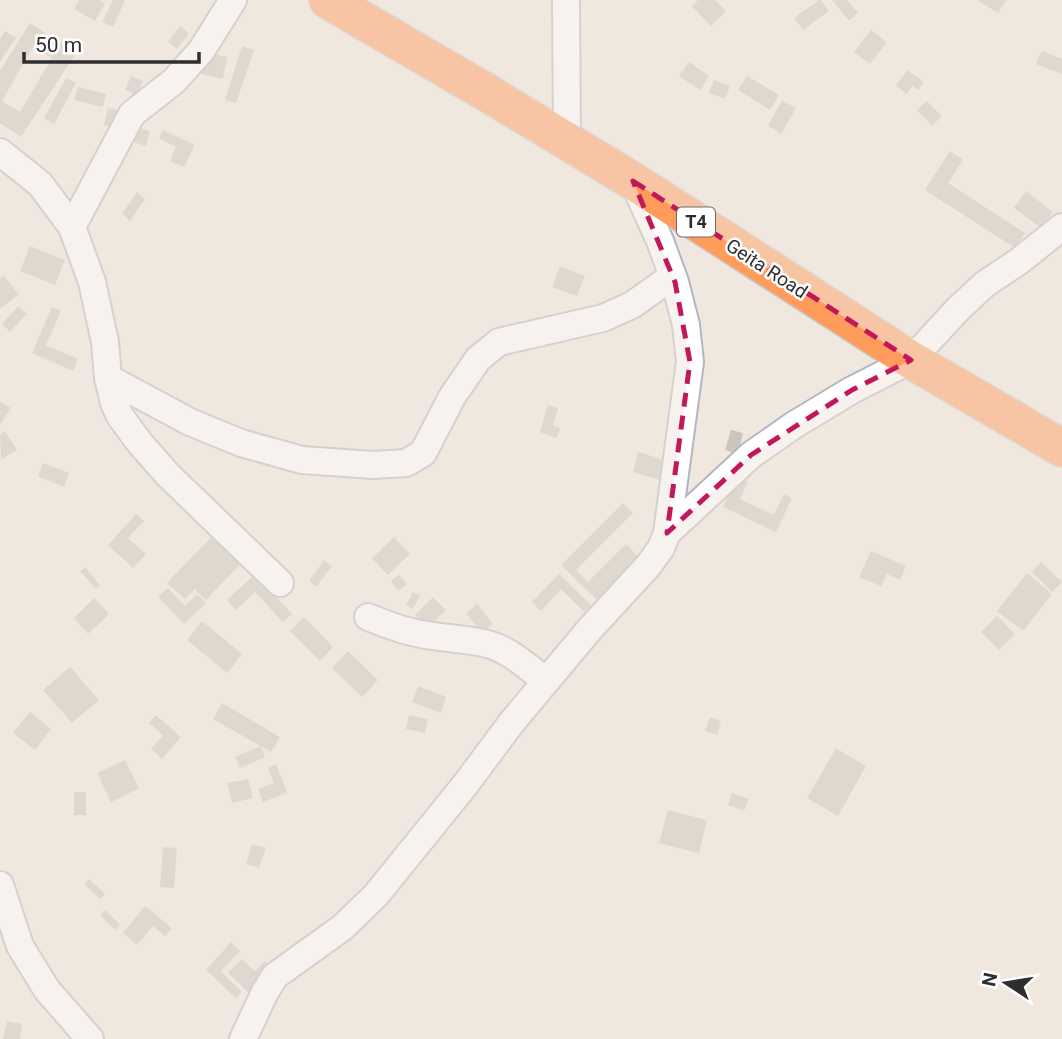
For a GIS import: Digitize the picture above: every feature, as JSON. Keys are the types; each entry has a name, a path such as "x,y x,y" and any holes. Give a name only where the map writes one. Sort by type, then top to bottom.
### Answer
{"highway":[{"name":"Geita Road","path":"328,0 633,181 911,360 1062,448"}],"street":[{"path":"72,227 132,114 174,81 201,51 233,0"},
{"path":"566,0 567,142"},
{"path":"0,152 40,184 72,227 92,282 105,342 108,379 117,410 139,442 168,475 280,583"},
{"path":"243,1039 275,976 343,927 376,895 512,722 661,548 667,533 690,362 686,326 673,276 633,181"},
{"path":"667,533 762,447 852,390 911,360 985,284 1062,227"},
{"path":"108,379 190,422 241,443 302,460 373,465 406,463 423,453 452,397 478,359 499,342 603,318 632,305 673,276"},
{"path":"368,617 420,634 493,646 515,657 546,681"},
{"path":"0,885 20,946 47,990 90,1039"}],"highlighted area":[{"path":"633,181 911,360 852,390 751,455 667,533 690,362 675,282"}],"building":[{"path":"79,0 99,0 105,3 95,21 74,9"},
{"path":"113,0 125,0 113,27 102,22"},
{"path":"698,0 715,0 726,11 711,26 692,6"},
{"path":"819,0 829,11 803,30 794,18"},
{"path":"832,0 847,0 858,13 849,21"},
{"path":"977,0 1006,0 998,13"},
{"path":"30,23 76,53 21,137 0,123 0,71","holes":["33,47 52,58 20,112 2,101"]},
{"path":"180,26 189,33 177,49 168,42"},
{"path":"871,30 887,42 870,64 854,52"},
{"path":"5,31 16,38 0,62 0,39"},
{"path":"242,46 254,50 236,103 225,100"},
{"path":"1042,51 1062,59 1062,74 1036,64"},
{"path":"206,53 227,57 223,79 201,74"},
{"path":"689,62 709,76 700,90 679,76"},
{"path":"907,70 924,82 918,90 912,86 907,94 896,86"},
{"path":"131,76 143,81 137,95 125,90"},
{"path":"747,76 779,95 770,110 738,90"},
{"path":"66,78 76,83 54,124 44,118"},
{"path":"714,80 730,86 725,99 709,93"},
{"path":"78,87 106,94 103,107 74,100"},
{"path":"782,100 796,108 781,134 768,126"},
{"path":"927,101 942,116 932,126 917,110"},
{"path":"108,108 125,112 120,129 104,125"},
{"path":"129,125 150,131 146,146 124,139"},
{"path":"163,130 195,145 184,167 170,161 176,147 159,138"},
{"path":"950,151 963,160 948,183 1025,233 1015,248 925,190"},
{"path":"1026,191 1053,212 1041,228 1014,208"},
{"path":"137,192 145,199 130,221 122,214"},
{"path":"30,246 65,260 55,285 20,271"},
{"path":"560,266 585,276 577,296 552,287"},
{"path":"4,276 19,294 0,309 0,279"},
{"path":"18,306 27,314 10,332 2,324"},
{"path":"52,307 61,311 46,345 78,359 73,371 32,353"},
{"path":"0,401 11,408 0,425"},
{"path":"548,405 558,408 553,426 560,428 557,438 540,432"},
{"path":"731,430 743,433 738,454 725,450"},
{"path":"5,431 17,450 1,459 0,435"},
{"path":"638,452 665,460 660,480 633,472"},
{"path":"43,463 69,473 64,487 38,476"},
{"path":"737,477 748,482 740,499 774,515 784,494 792,498 776,532 723,507"},
{"path":"623,503 633,513 576,570 588,582 626,544 640,558 598,601 561,565"},
{"path":"136,514 144,521 128,538 146,554 133,568 108,545"},
{"path":"216,532 245,559 206,600 193,588 185,599 167,583"},
{"path":"394,537 410,554 388,575 372,558"},
{"path":"871,551 906,566 900,580 887,574 881,586 859,577"},
{"path":"324,560 332,566 316,587 309,581"},
{"path":"1041,562 1062,582 1052,592 1032,572"},
{"path":"85,567 100,585 96,589 80,571"},
{"path":"1027,573 1052,594 1023,631 997,611"},
{"path":"255,574 292,614 283,622 255,592 236,610 227,600"},
{"path":"559,574 591,605 584,612 561,589 541,611 532,602"},
{"path":"399,575 407,584 398,591 391,581"},
{"path":"168,588 185,606 197,594 206,603 184,624 158,597"},
{"path":"413,592 420,596 413,609 406,605"},
{"path":"433,597 446,610 427,628 415,615"},
{"path":"94,598 109,614 88,634 74,618"},
{"path":"477,604 493,624 482,633 466,613"},
{"path":"997,616 1015,634 999,650 981,632"},
{"path":"304,617 333,647 320,661 290,631"},
{"path":"202,621 242,654 227,673 187,640"},
{"path":"348,651 378,680 362,697 332,668"},
{"path":"70,667 99,700 72,723 43,690"},
{"path":"418,686 446,697 441,713 412,702"},
{"path":"222,703 280,737 271,752 213,719"},
{"path":"30,712 51,729 35,750 13,733"},
{"path":"156,715 181,737 162,759 151,749 163,735 149,723"},
{"path":"409,715 428,719 425,733 406,729"},
{"path":"710,717 721,721 717,735 705,731"},
{"path":"261,746 265,757 240,768 235,757"},
{"path":"836,748 866,766 838,816 807,798"},
{"path":"125,760 139,788 111,802 97,773"},
{"path":"276,764 287,793 263,802 258,789 274,783 268,767"},
{"path":"248,779 253,798 232,803 227,783"},
{"path":"74,792 86,792 86,815 74,815"},
{"path":"732,793 749,799 744,811 728,805"},
{"path":"668,810 707,820 699,853 659,843"},
{"path":"252,844 266,848 259,868 246,864"},
{"path":"163,847 177,848 174,888 160,887"},
{"path":"89,879 105,894 100,899 84,884"},
{"path":"145,906 172,928 165,936 153,926 137,945 123,933"},
{"path":"106,910 120,925 115,930 100,915"},
{"path":"231,942 240,951 221,971 242,992 236,998 206,970"},
{"path":"242,959 255,971 265,961 274,971 251,995 228,973"},
{"path":"7,1021 22,1024 20,1039 3,1039"}]}
